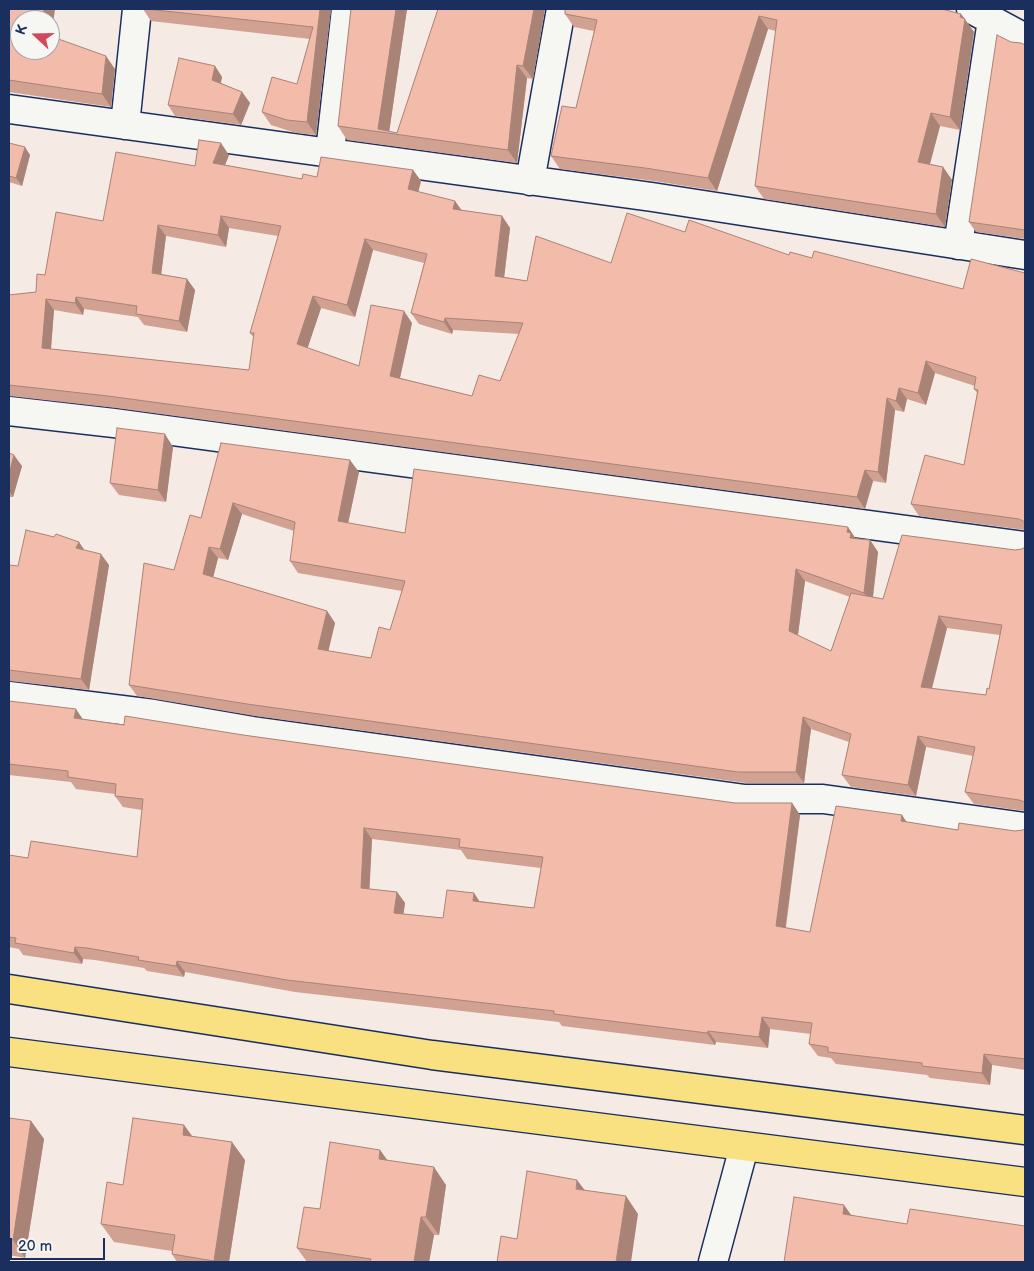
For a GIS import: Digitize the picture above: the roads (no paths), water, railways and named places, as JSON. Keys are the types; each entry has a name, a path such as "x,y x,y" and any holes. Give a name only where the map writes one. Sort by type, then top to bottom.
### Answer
{"main road":[{"path":"9,990 432,1055 1025,1130"},
{"path":"9,1052 1025,1182"}],"street":[{"path":"126,126 137,9"},
{"path":"330,152 346,9"},
{"path":"530,180 561,9"},
{"path":"958,245 982,14 1025,38"},
{"path":"9,109 652,197 1025,255"},
{"path":"9,411 124,424 1025,546"},
{"path":"9,696 154,714 253,731 745,800 823,799 1025,827"},
{"path":"713,1262 744,1147"}]}
